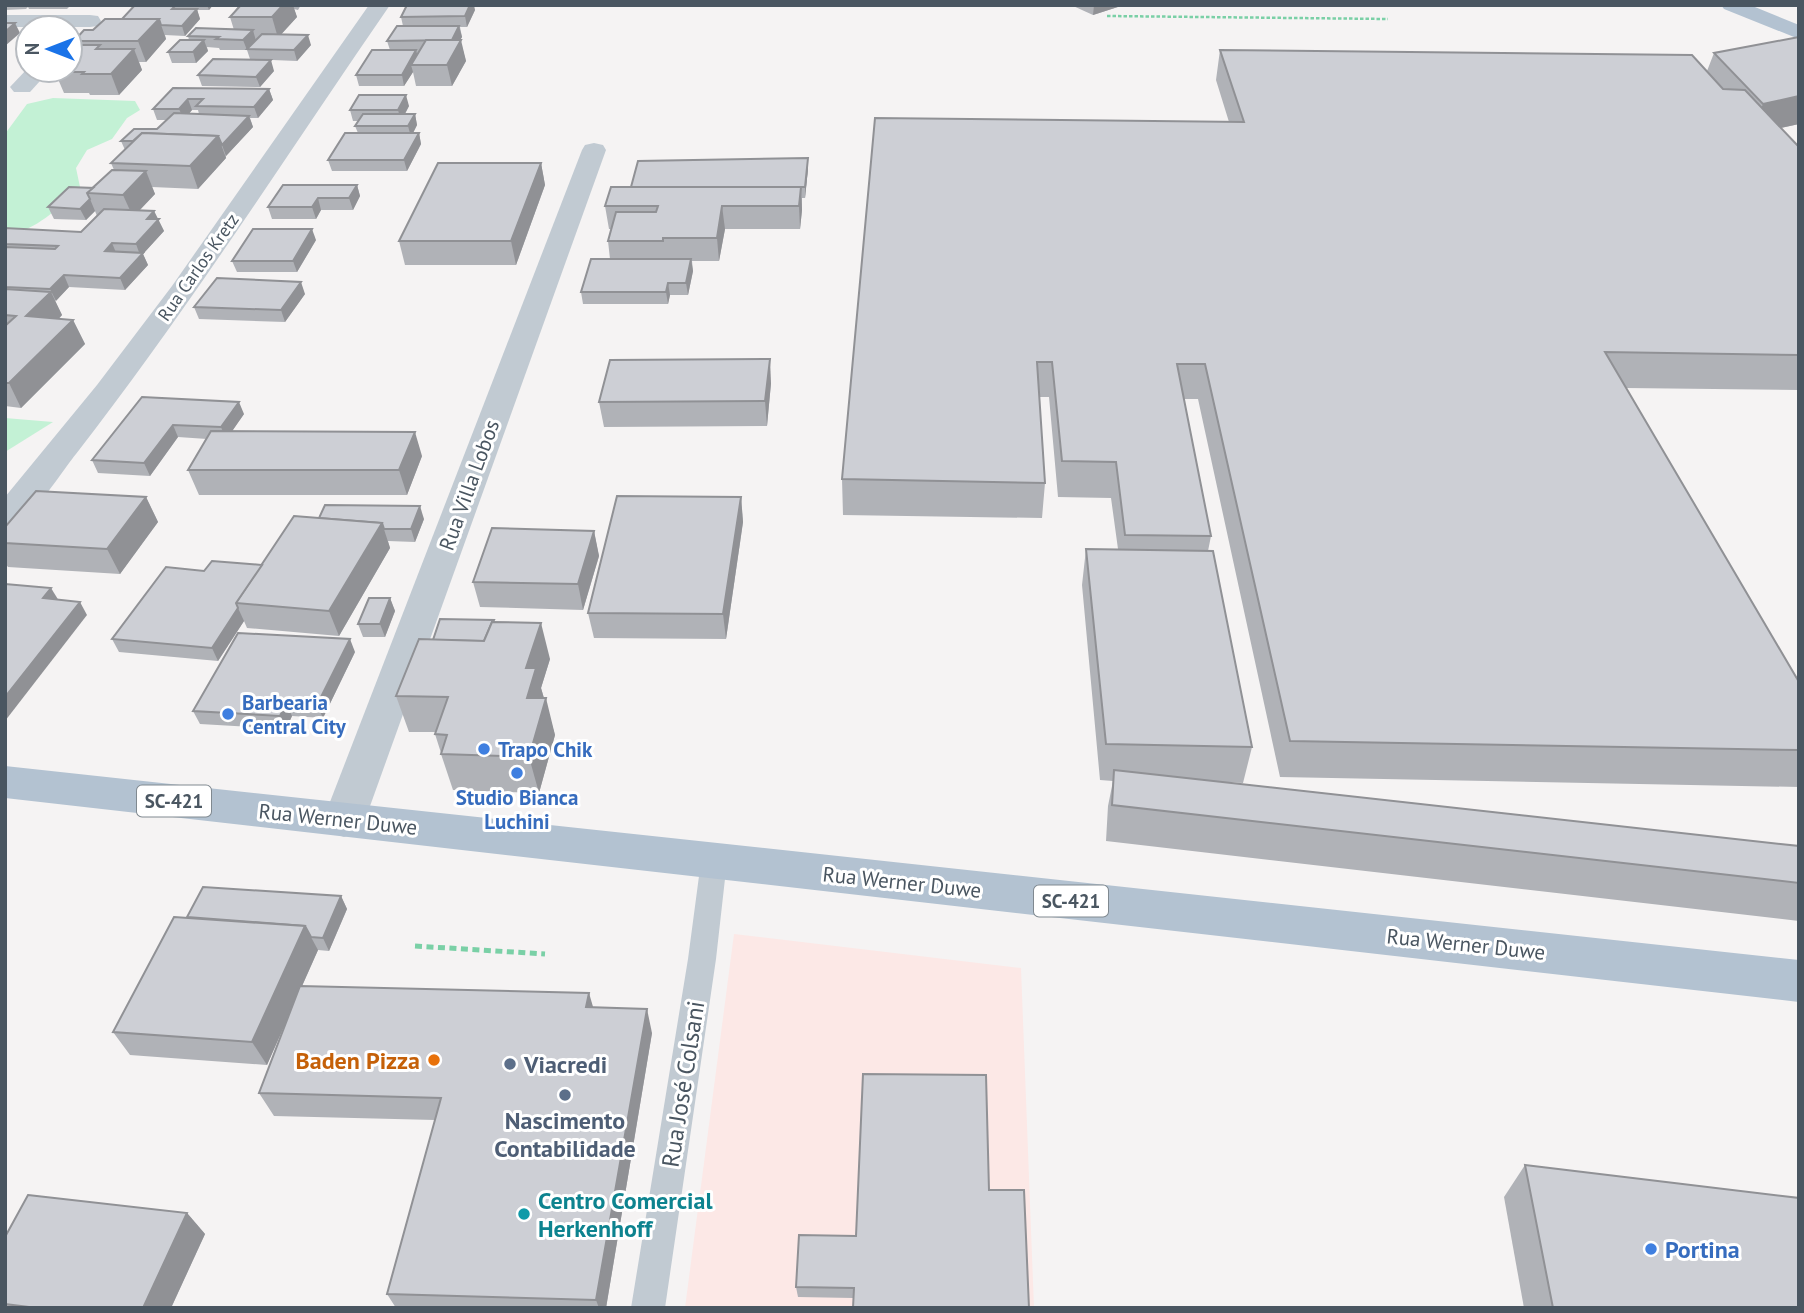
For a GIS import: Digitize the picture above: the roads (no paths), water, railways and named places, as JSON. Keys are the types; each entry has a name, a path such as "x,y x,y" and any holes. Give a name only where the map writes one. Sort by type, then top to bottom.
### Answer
{"main road":[{"path":"1731,5 1799,33"},
{"name":"Rua Werner Duwe","path":"5,782 1799,981"}],"street":[{"path":"84,27 107,5"},
{"name":"Rua Carlos Kretz","path":"5,520 71,440 206,259 311,102 380,5"},
{"path":"5,21 90,21"},
{"path":"22,87 25,84"},
{"name":"Rua Villa Lobos","path":"344,820 594,150"}],"lane":[{"name":"Rua José Colsani","path":"648,1308 702,959 713,861"}],"place":[{"name":"Barbearia Central City","path":"228,714"},
{"name":"Trapo Chik","path":"484,749"},
{"name":"Studio Bianca Luchini","path":"517,773"},
{"name":"Baden Pizza","path":"434,1060"},
{"name":"Viacredi","path":"510,1064"},
{"name":"Nascimento Contabilidade","path":"565,1095"},
{"name":"Centro Comercial Herkenhoff","path":"524,1214"},
{"name":"Portina","path":"1651,1249"}]}
